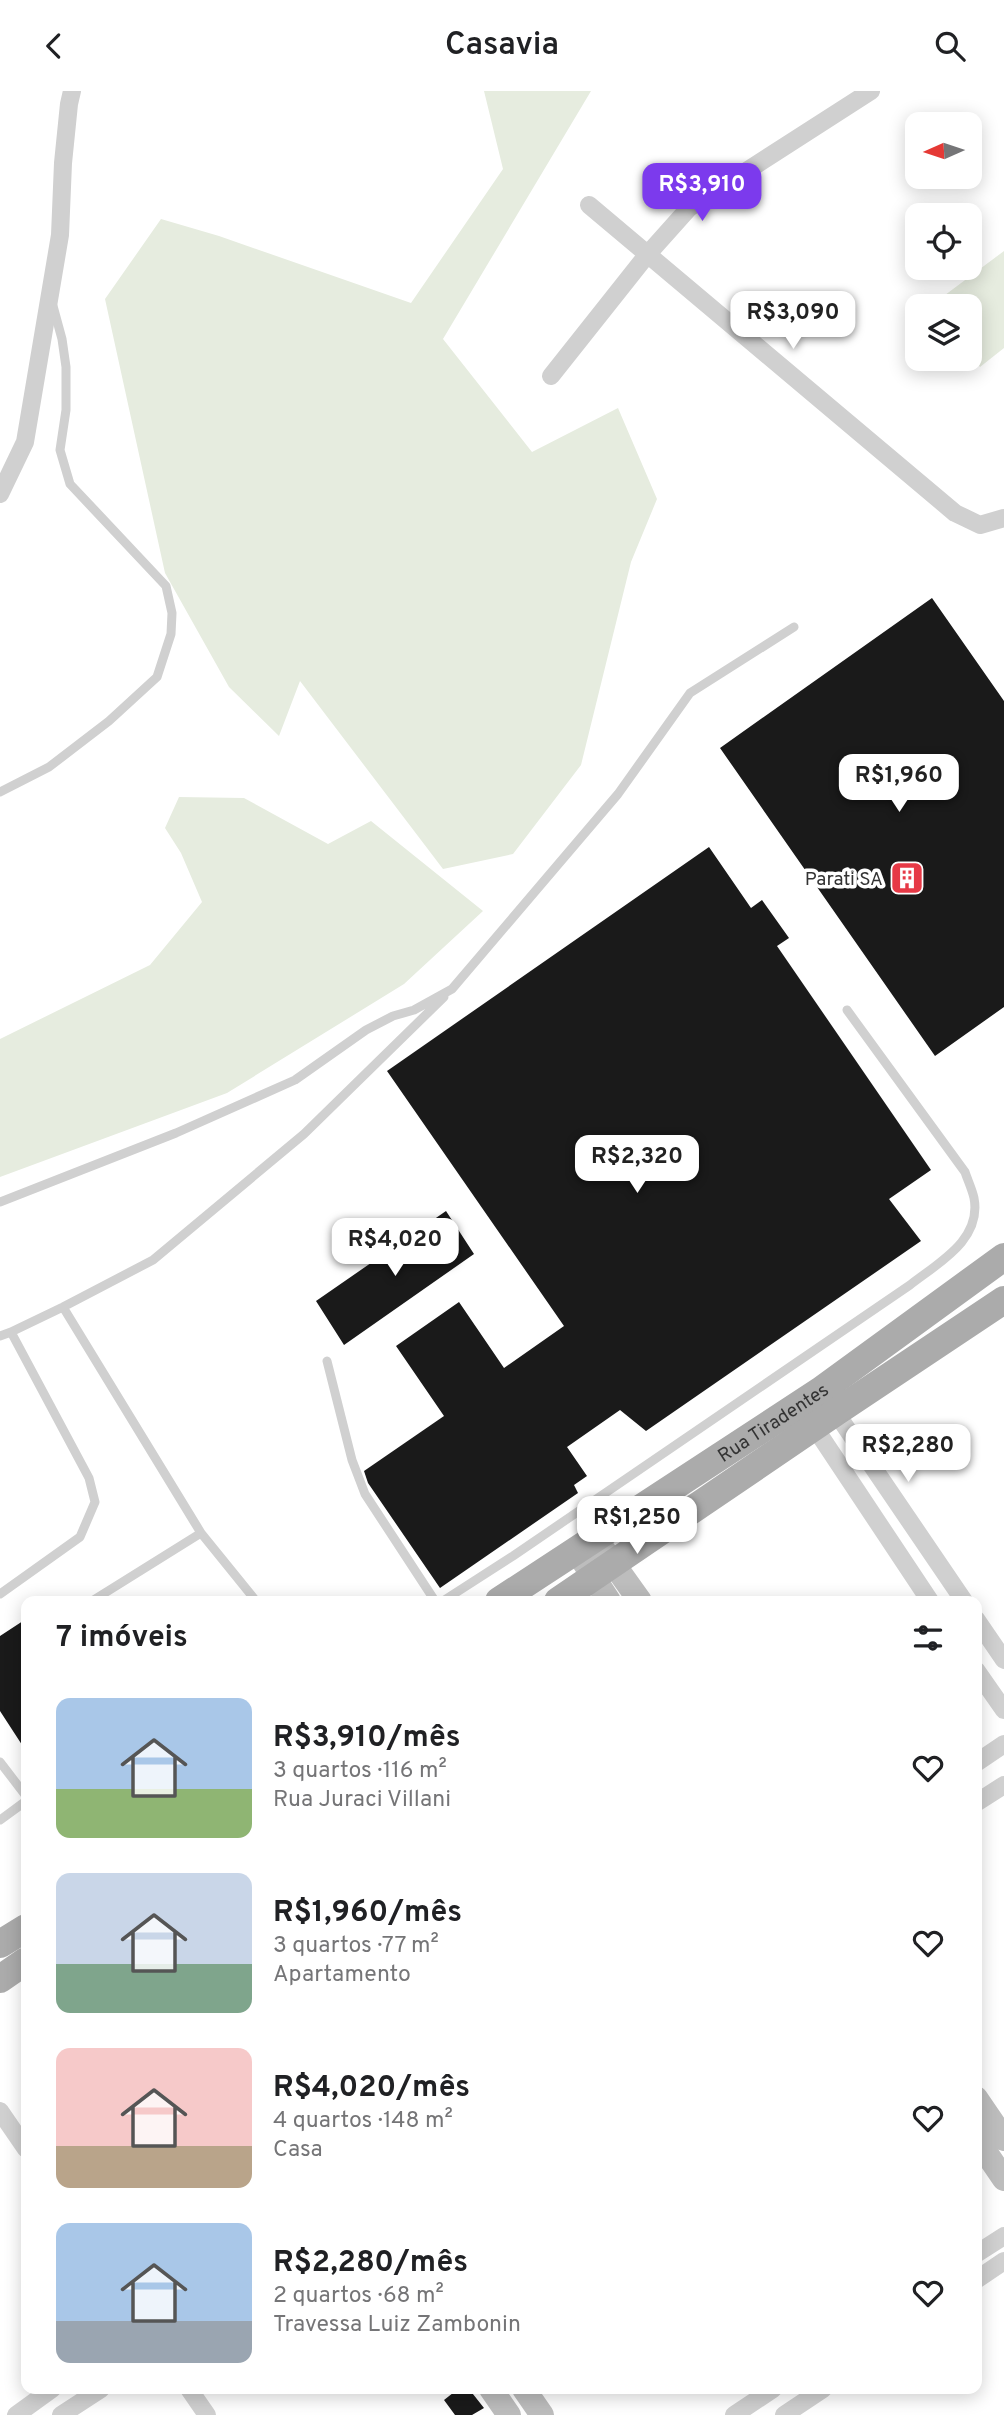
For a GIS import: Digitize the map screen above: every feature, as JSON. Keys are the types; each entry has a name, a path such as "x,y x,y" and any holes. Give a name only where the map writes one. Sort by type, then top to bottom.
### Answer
{"main road":[{"name":"Rua Tiradentes","path":"566,1596 604,1571 817,1409 1004,1257"},
{"name":"Rua Tiradentes","path":"507,1596 586,1544 1004,1300"},
{"path":"0,1944 21,1931"},
{"path":"0,1979 21,1964"}],"street":[{"path":"0,494 25,442 61,235 63,163 72,91"},
{"path":"551,376 647,255 689,208 872,91"},
{"path":"589,205 955,513 980,525 1004,518"},
{"path":"817,1409 910,1522 961,1596"},
{"path":"817,1409 886,1537 927,1596"},
{"path":"886,1537 910,1522"},
{"path":"586,1544 604,1571 634,1596"},
{"path":"604,1571 608,1596"},
{"path":"982,1628 1004,1660"},
{"path":"982,1679 1004,1710"},
{"path":"982,1759 1004,1744"},
{"path":"982,1799 1004,1785"},
{"path":"982,2107 1004,2140"},
{"path":"0,2111 21,2142"},
{"path":"982,2147 1004,2179"},
{"path":"982,2250 1004,2236"},
{"path":"982,2276 1004,2261"},
{"path":"16,2415 45,2394"},
{"path":"61,2415 94,2394"},
{"path":"192,2394 207,2415"},
{"path":"496,2394 509,2415"},
{"path":"527,2394 542,2415"},
{"path":"734,2415 766,2394"},
{"path":"784,2415 811,2394"}],"lane":[{"path":"0,792 49,767 109,721 157,677 171,634 172,614 166,586 70,484 60,450 66,410 66,367 62,339 50,296"},
{"path":"0,1336 63,1307 152,1260 304,1134 452,989 618,795 690,693 794,627"},
{"path":"0,1202 176,1133 295,1080 366,1030 393,1016 414,1010 452,989"},
{"path":"451,1596 910,1285 962,1243 974,1222 974,1199 965,1172 847,1010"},
{"path":"63,1307 201,1533 252,1596"},
{"path":"0,1594 80,1537 95,1502 89,1478 11,1332"},
{"path":"327,1361 352,1460 365,1494 432,1596"},
{"path":"100,1596 201,1533"},
{"path":"0,1762 21,1789"},
{"path":"0,1820 21,1805"}],"shaded area":[{"path":"484,91 591,91 443,339 532,452 618,408 657,499 631,562 581,765 513,854 443,869 300,681 279,736 229,687 165,573 105,299 161,219 219,236 411,303 503,169"},
{"path":"1004,251 1004,348 982,365 982,294 946,294 965,280 982,280 982,267"},
{"path":"179,797 244,798 328,844 371,821 483,911 404,984 227,1093 0,1177 0,1039 150,965 202,902 181,853 165,828"}],"building":[{"name":"Parati SA","path":"932,598 1004,701 1004,1007 935,1056 720,748"},
{"path":"709,847 751,908 762,900 789,938 777,946 931,1170 889,1199 921,1241 646,1431 620,1410 567,1447 587,1476 574,1485 578,1493 440,1588 368,1483 364,1471 444,1416 396,1346 459,1302 504,1368 564,1326 387,1071"},
{"path":"446,1211 474,1254 344,1345 316,1301"},
{"path":"21,1622 21,1743 0,1711 0,1636"},
{"path":"452,2394 473,2394 484,2408 472,2415 455,2415 444,2400"}],"place":[{"name":"Parati SA","path":"907,878"}]}
